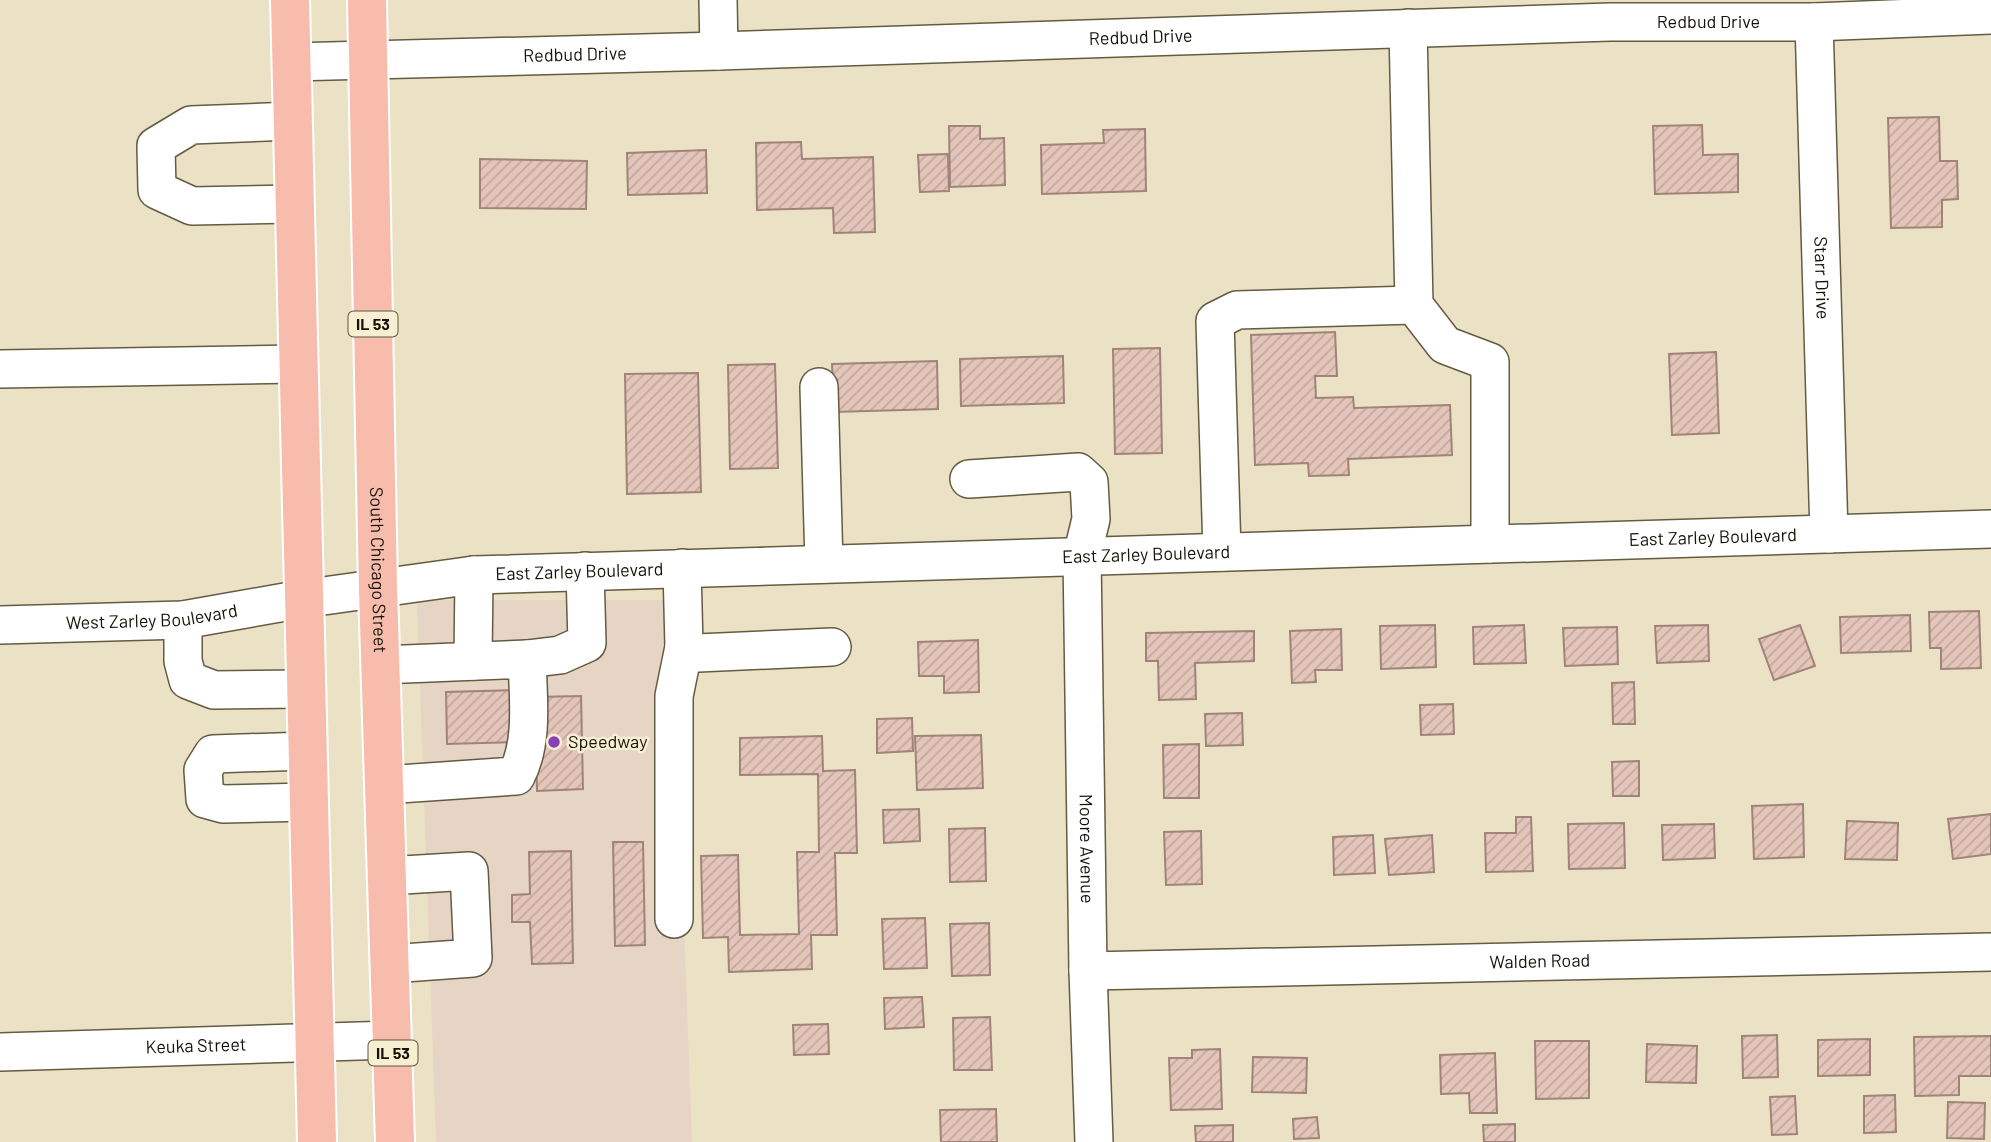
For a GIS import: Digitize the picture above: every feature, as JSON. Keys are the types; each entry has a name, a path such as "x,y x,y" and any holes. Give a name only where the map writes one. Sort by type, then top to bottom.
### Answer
{"main road":[{"path":"290,0 296,364 317,1142"},
{"name":"South Chicago Street","path":"367,0 377,589 395,1142"}],"street":[{"path":"718,0 719,51"},
{"name":"Redbud Drive","path":"291,62 1408,28 1610,11 1814,22 1991,15"},
{"name":"Starr Drive","path":"1814,22 1829,534"},
{"path":"1408,28 1414,305 1445,345 1490,362 1490,544"},
{"path":"292,121 191,125 156,146 157,190 192,206 293,204"},
{"path":"1222,552 1215,321 1237,310 1414,305"},
{"path":"0,369 296,364"},
{"path":"820,387 824,564"},
{"name":"Moore Avenue","path":"968,479 1078,472 1089,482 1091,519 1082,556 1088,971 1094,1142"},
{"name":"East Zarley Boulevard","path":"302,598 474,575 1991,529"},
{"path":"674,919 674,696 684,647 682,568"},
{"path":"380,665 527,659 560,655 587,643 585,572"},
{"path":"473,661 474,575"},
{"name":"West Zarley Boulevard","path":"0,625 183,620 302,598"},
{"path":"183,620 183,661 188,680 214,690 304,689"},
{"path":"684,647 698,653 832,648"},
{"path":"384,785 516,776 526,746 527,659"},
{"path":"306,751 213,754 203,770 205,799 223,804 308,802"},
{"path":"387,876 469,871 473,958 390,964"},
{"name":"Walden Road","path":"1088,971 1991,952"},
{"name":"Keuka Street","path":"0,1052 392,1040"}],"shaded area":[{"path":"417,600 672,600 692,1142 436,1142"}],"building":[{"path":"1939,117 1940,161 1957,161 1958,199 1942,200 1942,227 1891,228 1888,118"},
{"path":"1702,125 1703,155 1738,154 1738,192 1655,194 1653,126"},
{"path":"949,126 980,126 980,139 1004,138 1005,185 950,187"},
{"path":"1145,129 1146,191 1042,194 1041,145 1104,143 1103,130"},
{"path":"801,142 802,159 873,157 875,232 834,233 833,208 757,210 756,143"},
{"path":"706,150 707,193 628,195 627,153"},
{"path":"948,154 949,191 920,192 918,155"},
{"path":"480,159 587,161 586,209 480,208"},
{"path":"1335,332 1337,376 1315,376 1316,398 1353,397 1354,408 1450,405 1452,455 1348,459 1349,475 1309,476 1308,463 1255,465 1251,335"},
{"path":"1160,348 1162,453 1115,454 1113,349"},
{"path":"1716,352 1719,433 1672,435 1669,354"},
{"path":"1063,356 1064,403 961,406 960,359"},
{"path":"937,361 938,409 834,412 832,364"},
{"path":"775,364 778,468 730,469 728,365"},
{"path":"698,373 701,492 627,494 625,374"},
{"path":"1979,611 1981,668 1941,669 1941,648 1930,648 1929,612"},
{"path":"1910,615 1911,651 1841,653 1840,617"},
{"path":"1435,625 1436,667 1381,669 1380,626"},
{"path":"1524,625 1526,663 1474,664 1473,627"},
{"path":"1708,625 1709,661 1657,663 1655,626"},
{"path":"1800,625 1815,666 1774,680 1759,639"},
{"path":"1617,627 1618,664 1565,666 1563,628"},
{"path":"1341,629 1342,670 1315,670 1316,682 1292,683 1290,631"},
{"path":"1254,631 1254,661 1195,663 1196,699 1159,700 1158,661 1146,661 1146,633"},
{"path":"978,640 979,692 944,693 944,676 919,676 918,642"},
{"path":"1634,682 1635,724 1613,724 1612,683"},
{"path":"520,690 521,742 447,744 446,692"},
{"path":"581,696 583,789 537,791 535,697"},
{"path":"1453,704 1454,734 1421,735 1420,705"},
{"path":"1242,713 1243,745 1206,746 1205,714"},
{"path":"912,718 913,751 877,753 877,719"},
{"path":"981,735 983,788 917,790 915,736"},
{"path":"822,736 823,771 855,770 857,853 835,853 837,935 811,935 812,969 729,972 728,937 703,938 701,856 738,855 740,935 799,934 797,852 819,852 818,774 740,775 740,738"},
{"path":"1199,744 1199,798 1164,798 1163,745"},
{"path":"1639,761 1639,796 1613,796 1612,762"},
{"path":"1803,804 1804,857 1754,859 1752,806"},
{"path":"919,809 920,841 884,843 883,810"},
{"path":"1991,814 1991,854 1953,859 1948,819"},
{"path":"1516,817 1531,817 1533,871 1486,872 1485,833 1516,833"},
{"path":"1847,821 1898,823 1897,860 1845,859"},
{"path":"1624,823 1625,868 1569,869 1568,824"},
{"path":"1714,824 1715,858 1663,860 1662,825"},
{"path":"985,828 986,881 950,882 949,829"},
{"path":"1201,831 1202,884 1166,885 1164,832"},
{"path":"1373,835 1375,873 1334,875 1333,837"},
{"path":"1432,835 1434,872 1389,875 1385,839"},
{"path":"613,842 643,842 645,945 615,946"},
{"path":"571,851 573,963 532,964 530,922 512,922 512,895 530,894 529,852"},
{"path":"925,918 927,968 884,969 882,919"},
{"path":"989,923 990,975 952,976 950,924"},
{"path":"922,997 924,1027 885,1029 884,998"},
{"path":"990,1017 992,1070 954,1070 953,1018"},
{"path":"828,1024 829,1054 794,1055 793,1025"},
{"path":"1777,1035 1778,1077 1743,1078 1742,1036"},
{"path":"1991,1036 1991,1076 1959,1076 1959,1095 1915,1096 1914,1037"},
{"path":"1870,1039 1870,1075 1818,1076 1818,1040"},
{"path":"1535,1041 1589,1041 1589,1098 1536,1099"},
{"path":"1647,1044 1697,1046 1696,1083 1646,1082"},
{"path":"1220,1049 1222,1109 1171,1110 1169,1058 1192,1058 1192,1050"},
{"path":"1495,1053 1497,1113 1470,1113 1469,1093 1441,1094 1440,1055"},
{"path":"1253,1057 1307,1058 1306,1093 1252,1092"},
{"path":"1895,1095 1896,1132 1864,1133 1864,1096"},
{"path":"1795,1096 1797,1134 1772,1135 1770,1097"},
{"path":"1948,1102 1985,1103 1984,1139 1947,1138"},
{"path":"996,1109 997,1142 941,1142 940,1110"},
{"path":"1317,1117 1319,1138 1294,1139 1293,1119"},
{"path":"1515,1124 1515,1142 1484,1142 1483,1125"},
{"path":"1233,1125 1233,1142 1196,1142 1195,1126"}],"place":[{"name":"Speedway","path":"554,742"}]}
